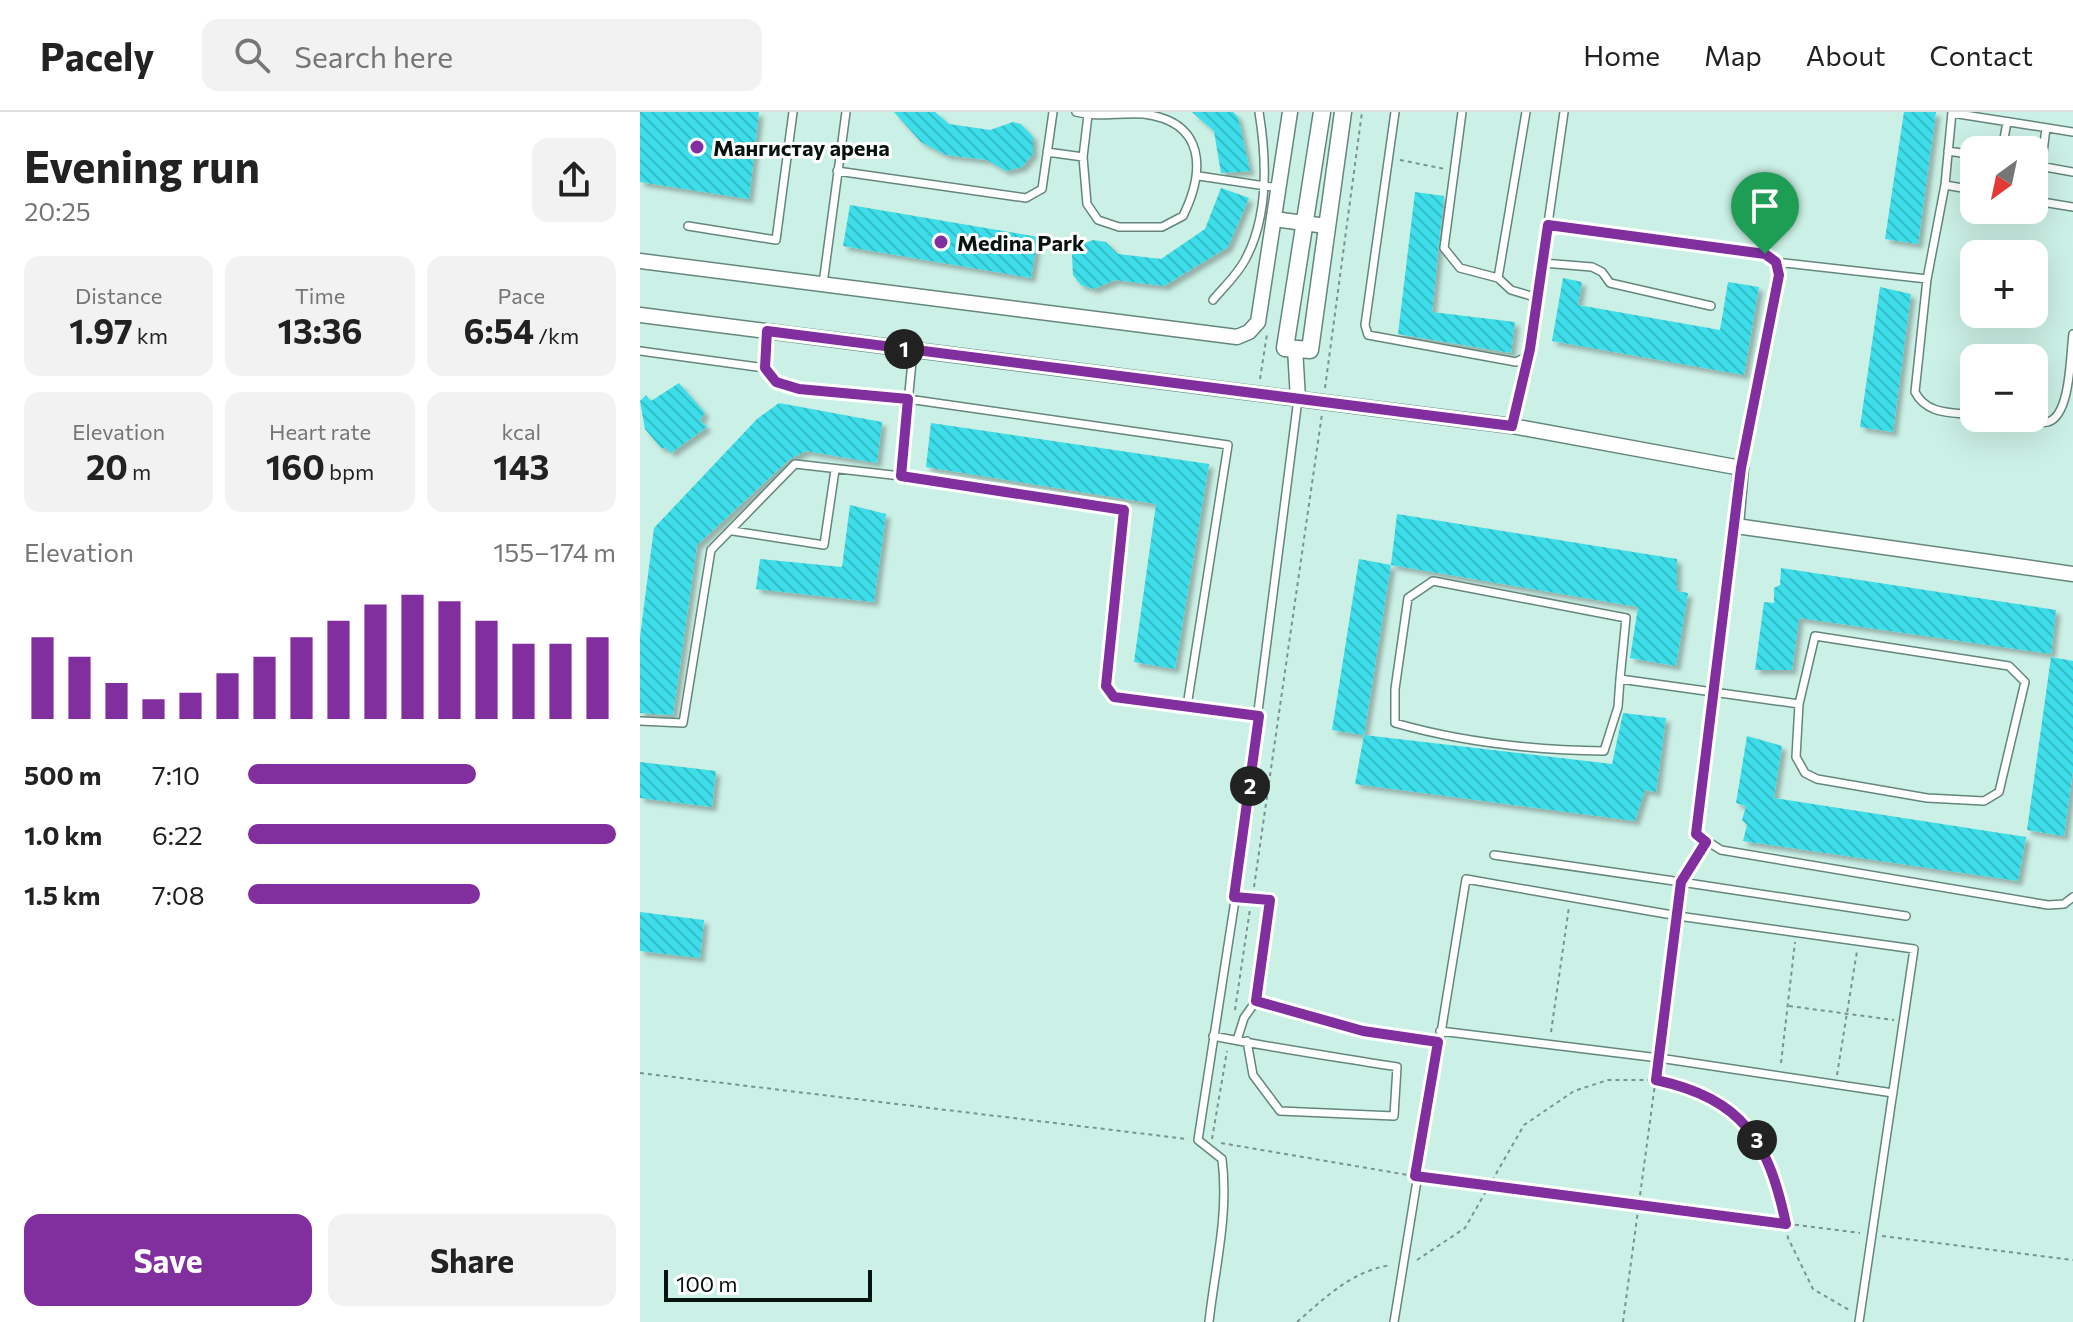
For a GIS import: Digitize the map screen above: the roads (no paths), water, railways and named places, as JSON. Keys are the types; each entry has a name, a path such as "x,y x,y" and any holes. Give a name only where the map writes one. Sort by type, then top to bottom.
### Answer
{"street":[{"path":"640,261 1237,337 1249,332 1258,322 1274,219 1271,187 1290,112"},
{"path":"1322,112 1285,348 1310,350 1343,112"},
{"path":"1274,219 1326,226"},
{"path":"640,315 1512,426 1741,468 1736,526 2073,574"},
{"path":"1295,348 1298,399"}],"lane":[{"path":"688,226 776,240 793,112"},
{"path":"823,286 846,112"},
{"path":"837,171 1026,198 1042,189 1053,112"},
{"path":"1076,112 1088,115 1143,114 1166,119 1187,134 1199,162 1199,176 1183,216 1162,227 1119,227 1098,220 1092,213 1083,185 1088,115"},
{"path":"1213,300 1244,263 1271,187 1259,112"},
{"path":"1395,112 1365,325 1368,335 1516,362 1526,357"},
{"path":"1462,112 1444,248 1460,268 1498,278 1511,290 1538,298"},
{"path":"1498,278 1526,112"},
{"path":"1512,426 1538,298 1564,112"},
{"path":"1960,413 1933,410 1922,405 1915,392 1927,279 1945,185 1952,113 2073,132"},
{"path":"2004,136 2007,122"},
{"path":"2044,136 2046,128"},
{"path":"1948,151 1960,153"},
{"path":"1047,152 1083,157"},
{"path":"2048,168 2073,172"},
{"path":"1199,176 1271,187"},
{"path":"1945,185 1960,188"},
{"path":"2048,203 2073,207"},
{"path":"1548,225 1765,254 1776,262 1927,279"},
{"path":"1741,468 1779,275 1776,262"},
{"path":"1543,263 1592,267 1602,272 1610,283 1711,306"},
{"path":"767,331 765,368 776,382 799,389 908,399 1228,445 1187,706"},
{"path":"2048,422 2058,417 2065,403 2073,334"},
{"path":"901,476 913,350"},
{"path":"640,351 765,368"},
{"path":"1209,1322 1224,1224 1225,1188 1222,1159 1198,1140 1217,1036 1298,399"},
{"path":"640,721 683,723 711,550 733,531 795,464 901,476 1124,510 1106,686 1114,697 1259,716"},
{"path":"733,531 824,545 835,470"},
{"path":"1736,526 1696,834 1721,850 2048,905 2064,904 2073,897"},
{"path":"1433,581 1626,618 1620,679 1618,707 1604,751 1562,751 1428,732 1395,723 1395,689 1408,598 1433,581"},
{"path":"1815,636 1996,662 2009,666 2025,682 2004,782 1999,792 1984,801 1927,798 1817,779 1805,773 1796,757 1799,704 1815,636"},
{"path":"1620,679 1799,704"},
{"path":"1681,882 1706,842"},
{"path":"1494,855 1906,916"},
{"path":"1394,1322 1415,1176 1466,879 1678,916 1914,949 1860,1319"},
{"path":"1234,897 1270,900 1256,1001 1244,1018 1237,1040"},
{"path":"1256,1001 1350,1025"},
{"path":"1440,1031 1659,1058 1893,1093"},
{"path":"1217,1036 1237,1040 1247,1041 1397,1067 1394,1116 1280,1111 1253,1075 1247,1041"}],"place":[{"name":"Мангистау арена","path":"697,147"},
{"name":"Medina Park","path":"941,242"}]}
